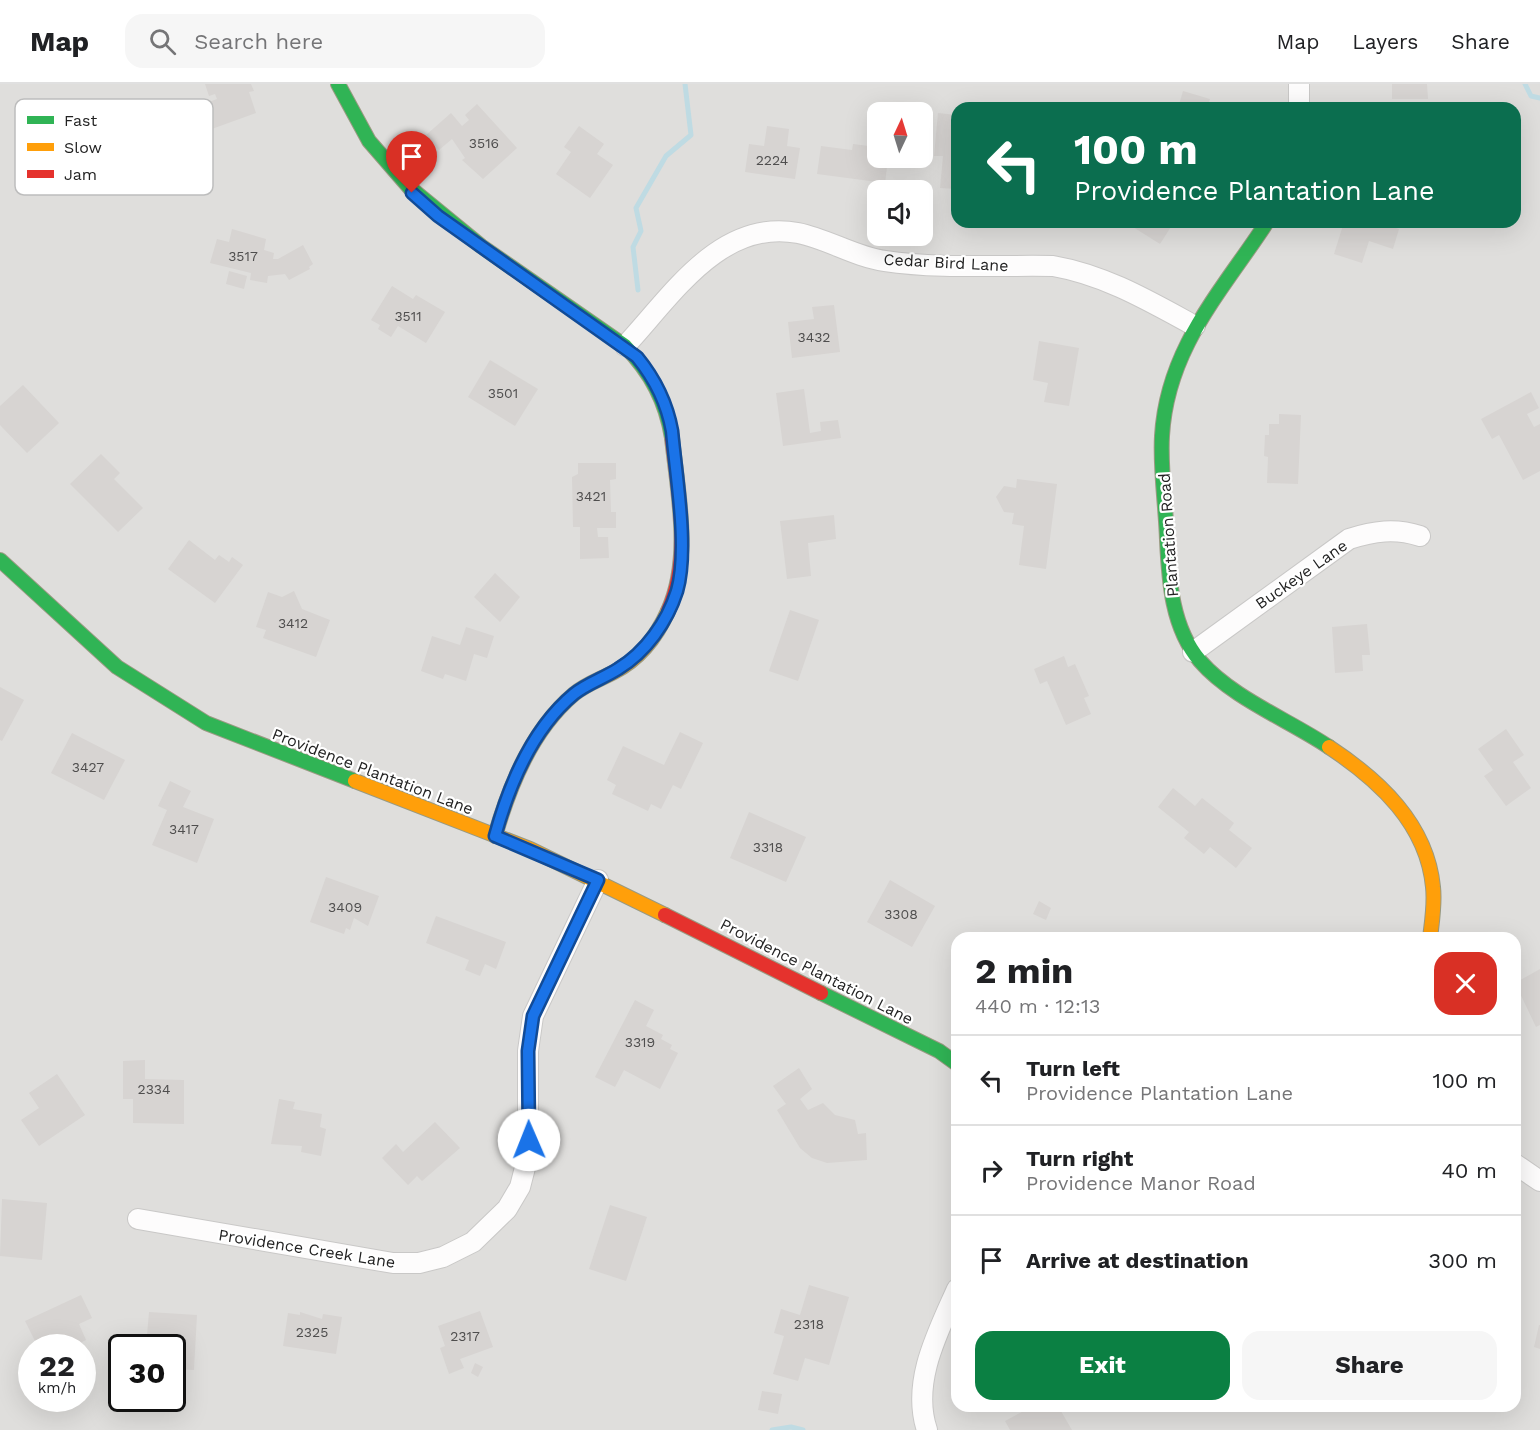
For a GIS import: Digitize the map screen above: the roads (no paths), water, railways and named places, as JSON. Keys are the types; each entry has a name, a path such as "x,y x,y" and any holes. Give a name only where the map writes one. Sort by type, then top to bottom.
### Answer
{"street":[{"path":"338,84 355,120 400,181 438,216 625,346 645,367 669,411 681,554 677,590 666,619 639,653 620,668 575,693 552,718 529,751 511,785 495,836"},
{"path":"1299,84 1299,102"},
{"name":"Plantation Road","path":"1263,228 1195,326 1177,369 1162,434 1171,586 1183,633 1193,652 1212,674 1319,740 1370,776 1406,812 1419,836 1432,879 1434,906 1431,932"},
{"name":"Cedar Bird Lane","path":"625,346 694,269 712,255 746,237 783,232 833,242 885,261 1053,266 1080,271 1134,293 1195,326"},
{"name":"Buckeye Lane","path":"1193,652 1349,539 1380,531 1408,532 1420,536"},
{"name":"Providence Plantation Lane","path":"2,565 117,667 184,711 240,738 495,836 598,880 929,1046 951,1060"},
{"name":"Providence Creek Lane","path":"138,1219 393,1263 419,1263 443,1257 472,1242 507,1209 520,1187 528,1156 528,1051 533,1016 598,880"},
{"path":"1521,1168 1540,1181"},
{"path":"927,1430 923,1408 925,1372 951,1303"}],"waterway":[{"path":"638,290 633,247 641,231 636,208 666,156 691,135 685,84"},
{"path":"1525,84 1531,96 1540,98"},
{"path":"772,1430 791,1427 803,1430"}]}
